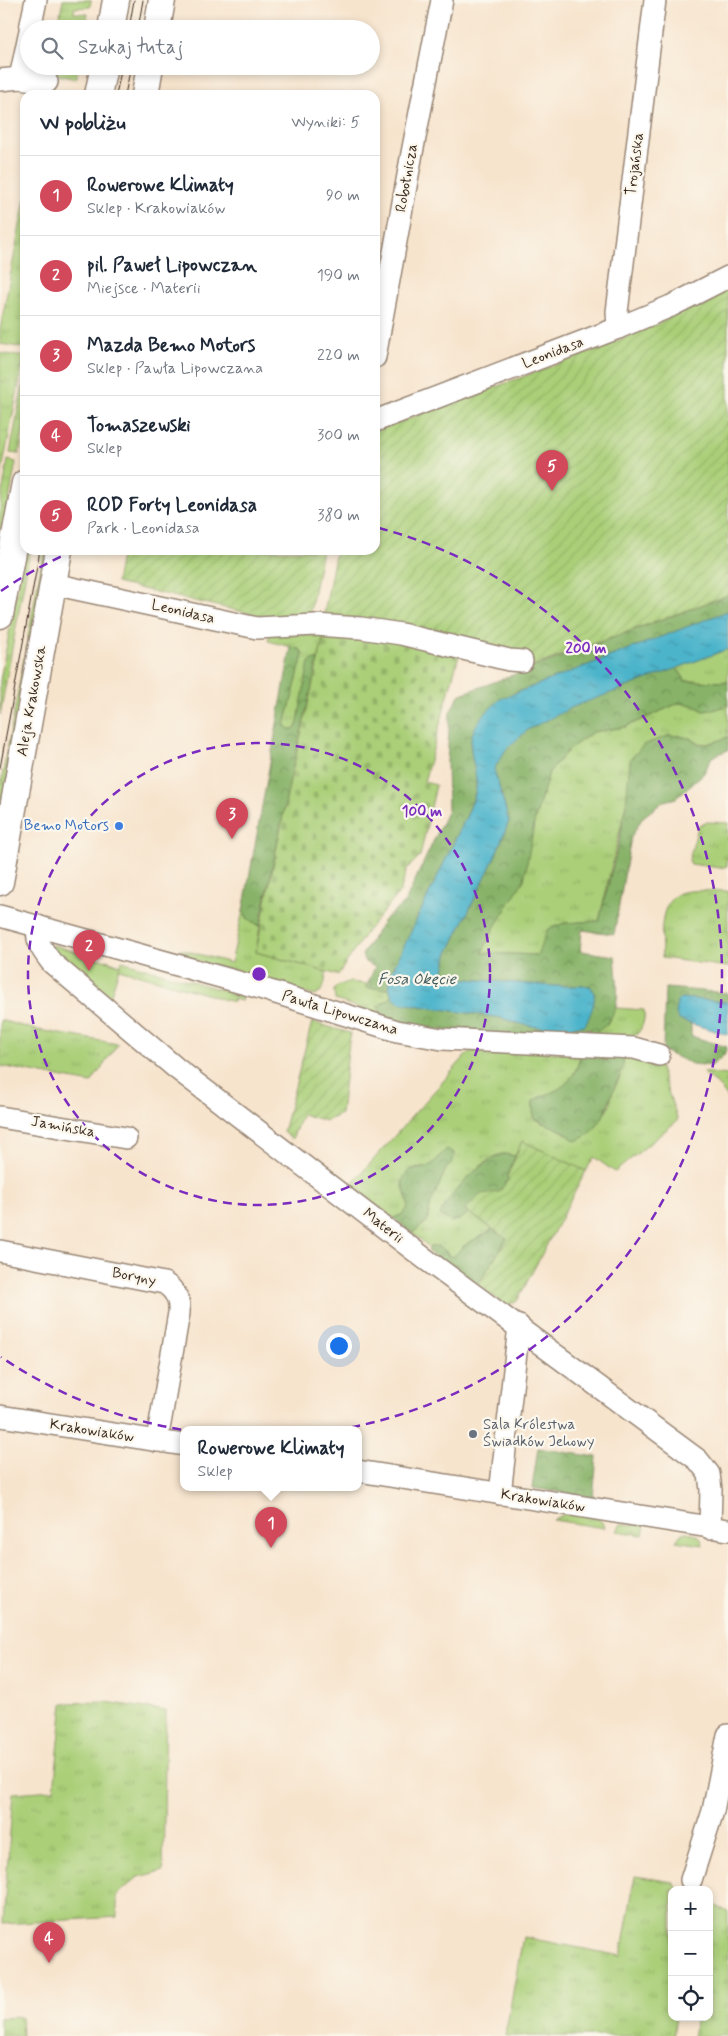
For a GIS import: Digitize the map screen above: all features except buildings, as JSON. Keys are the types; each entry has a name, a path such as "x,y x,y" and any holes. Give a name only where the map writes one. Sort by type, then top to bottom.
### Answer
{"main road":[{"path":"113,20 116,0"},
{"path":"159,20 162,0"},
{"path":"99,90 102,75"},
{"path":"146,90 148,75"},
{"path":"0,615 20,509"},
{"name":"Aleja Krakowska","path":"0,882 58,555"}],"street":[{"path":"32,20 36,0"},
{"name":"Robotnicza","path":"380,329 442,0"},
{"name":"Trojańska","path":"618,328 617,312 655,0"},
{"path":"20,56 10,79 47,82"},
{"name":"Leonidasa","path":"380,419 618,328 671,306 728,277"},
{"name":"Leonidasa","path":"53,584 257,628 314,625 401,634 515,662 522,661"},
{"name":"Pawła Lipowczana","path":"0,916 278,993 397,1032 442,1039 634,1048 659,1055"},
{"name":"Materii","path":"38,926 37,933 40,946 52,963 169,1063 424,1258 519,1326 704,1466 708,1474 719,1529"},
{"name":"Jamińska","path":"0,1117 126,1138"},
{"name":"Boryny","path":"0,1251 164,1283 172,1288 180,1304 157,1441"},
{"path":"500,1494 519,1326"},
{"name":"Krakowiaków","path":"0,1416 180,1444"},
{"name":"Krakowiaków","path":"362,1472 719,1529"},
{"path":"691,1880 713,1812 728,1735"}],"green space":[{"path":"63,0 91,0 90,7 74,8 74,13 88,14 87,20 59,20"},
{"path":"58,75 77,75 76,79"},
{"path":"20,225 20,347 0,344 0,330"},
{"path":"728,282 728,595 525,669 328,618 324,614 335,555 380,555 380,429 585,354 658,324"},
{"path":"0,353 20,356 20,378 0,481"},
{"path":"20,400 19,454 10,453"},
{"path":"8,460 16,462 0,551 0,505"},
{"path":"24,555 29,555 0,715 0,681"},
{"path":"43,555 46,555 0,820 0,789"},
{"path":"121,555 321,555 309,617 274,619 116,583"},
{"path":"728,595 728,611 500,699 480,719 470,745 475,765 476,790 467,815 392,971 389,989 366,988 375,967 365,962 362,955 384,920 405,902 448,810 447,762 450,712 459,695"},
{"path":"270,633 324,636 318,660 314,659 297,726 293,729 287,729 285,725 303,655 300,649 268,641"},
{"path":"324,636 390,639 459,655 424,782 436,785 420,856 407,869 400,892 367,931 338,975 256,952 290,781"},
{"path":"291,647 300,649 303,655 285,725 289,729 297,726 309,662 318,660 290,781 260,926 248,919 243,911"},
{"path":"728,649 728,682 686,681 677,668"},
{"path":"677,668 686,681 728,682 728,704 717,709 704,711 693,705 679,703 625,727 593,732 569,749 549,772 535,819 524,880 494,928 482,953 537,955 548,929 564,923 599,921 619,842 626,804 630,760 643,745 670,735 690,738 699,744 709,744 728,737 728,750 712,757 704,773 676,798 664,801 643,817 631,837 614,934 582,930 580,951 615,956 616,1004 608,1022 587,1039 445,1031 395,1023 393,1019 380,1013 378,1006 392,997 400,1003 502,1018 517,1024 592,1008 595,994 590,986 554,986 443,977 447,955 494,859 509,821 494,769 506,749 520,736 561,712 585,701"},
{"path":"679,703 693,705 704,711 717,709 728,704 728,737 714,743 705,744 677,735 626,804 599,921 564,923 537,955 482,953 494,928 535,819 549,772 569,749 593,732 625,727"},
{"path":"707,822 728,823 727,866 720,868 691,864 689,860 698,827"},
{"path":"690,891 728,891 728,967 662,958 662,922 667,905 673,898 680,893"},
{"path":"243,911 248,919 260,926 256,952 326,972 321,992 315,996 181,956 180,949 231,963"},
{"path":"53,945 120,965 108,1004 50,951"},
{"path":"106,960 120,965 122,961 242,996 241,1001 234,999 233,1002 119,969"},
{"path":"350,982 367,984 367,988 389,989 392,997 378,1006 381,1013 393,1019 335,1000 334,990 337,986"},
{"path":"665,988 728,993 728,1002 681,998 677,1001 678,1016 691,1024 691,1036 727,1047 724,1055 711,1066 692,1064 663,1051"},
{"path":"616,1008 644,1010 642,1027 637,1034 630,1040 587,1039 607,1024"},
{"path":"0,1020 33,1029 118,1044 91,1083 0,1066"},
{"path":"312,1022 350,1033 341,1114 326,1121 302,1114 292,1139 283,1132"},
{"path":"478,1050 581,1053 576,1070 561,1088 533,1101 533,1112 541,1123 559,1129 575,1141 600,1121 610,1104 612,1093 620,1077 624,1057 643,1062 658,1063 678,1120 615,1172 594,1157 586,1171 522,1141 515,1156 503,1154 496,1156 479,1168 443,1207 459,1220 469,1213 492,1229 463,1246 456,1255 450,1257 446,1251 436,1246 429,1247 412,1233 427,1222 431,1203 446,1169 453,1161 435,1161 429,1167 411,1169 402,1182 408,1203 407,1207 405,1212 393,1218 351,1185 469,1052"},
{"path":"581,1053 624,1057 621,1073 599,1123 589,1134 575,1141 565,1132 535,1119 533,1101 561,1088 569,1080 576,1070"},
{"path":"702,1072 728,1075 728,1098 718,1085"},
{"path":"522,1141 586,1171 517,1301 506,1306 478,1285 507,1239 464,1209 481,1194 499,1192 509,1179 507,1177"},
{"path":"447,1149 454,1153 453,1161 446,1169 431,1203 427,1222 412,1233 393,1218 402,1215 408,1205 403,1182 404,1177 408,1171 430,1166"},
{"path":"503,1154 515,1156 507,1177 509,1178 499,1192 465,1210 469,1213 459,1220 451,1222 440,1215 450,1198 467,1179 486,1163"},
{"path":"492,1229 507,1239 478,1285 428,1252 429,1247 436,1246 446,1251 450,1257"},
{"path":"538,1448 597,1457 593,1497 532,1488"},
{"path":"564,1514 594,1517 599,1519 604,1528 553,1520"},
{"path":"621,1524 645,1525 643,1535 617,1531"},
{"path":"685,1532 697,1535 701,1538 703,1545 676,1541"},
{"path":"106,1702 166,1711 163,1871 138,1877 117,1895 117,1917 3,1924 13,1793 54,1790 63,1703"},
{"path":"635,1876 673,1882 676,1886 668,1886 668,2021 675,2021 673,2036 505,2036 523,1937 621,1956"},
{"path":"713,1904 728,1912 728,2036 693,2036 696,2021 713,2021"},
{"path":"21,2017 22,2036 0,2036 0,2018"}],"water":[{"name":"Fosa Okęcie","path":"728,611 728,649 573,707 529,729 507,748 494,769 509,821 494,859 447,955 443,977 554,986 590,986 593,990 594,1000 585,1025 564,1028 543,1027 522,1024 502,1018 400,1003 392,995 390,989 392,971 474,799 476,782 471,752 471,739 475,727 481,718 500,699"},
{"path":"681,998 728,1002 728,1035 679,1020 676,1014 677,1001"}],"tram line":[{"path":"131,20 134,0"},
{"path":"140,20 143,0"},
{"path":"117,90 120,75"},
{"path":"126,90 129,75"},
{"path":"0,768 39,555"}],"place":[{"name":"ROD Forty Leonidasa","path":"552,491"},
{"name":"Bemo Motors","path":"119,826"},
{"name":"Mazda Bemo Motors","path":"232,839"},
{"name":"pil. Paweł Lipowczan","path":"89,971"},
{"name":"Sala Królestwa Świadków Jehowy","path":"473,1434"},
{"name":"Rowerowe Klimaty","path":"271,1548"},
{"name":"Tomaszewski","path":"49,1963"}]}
